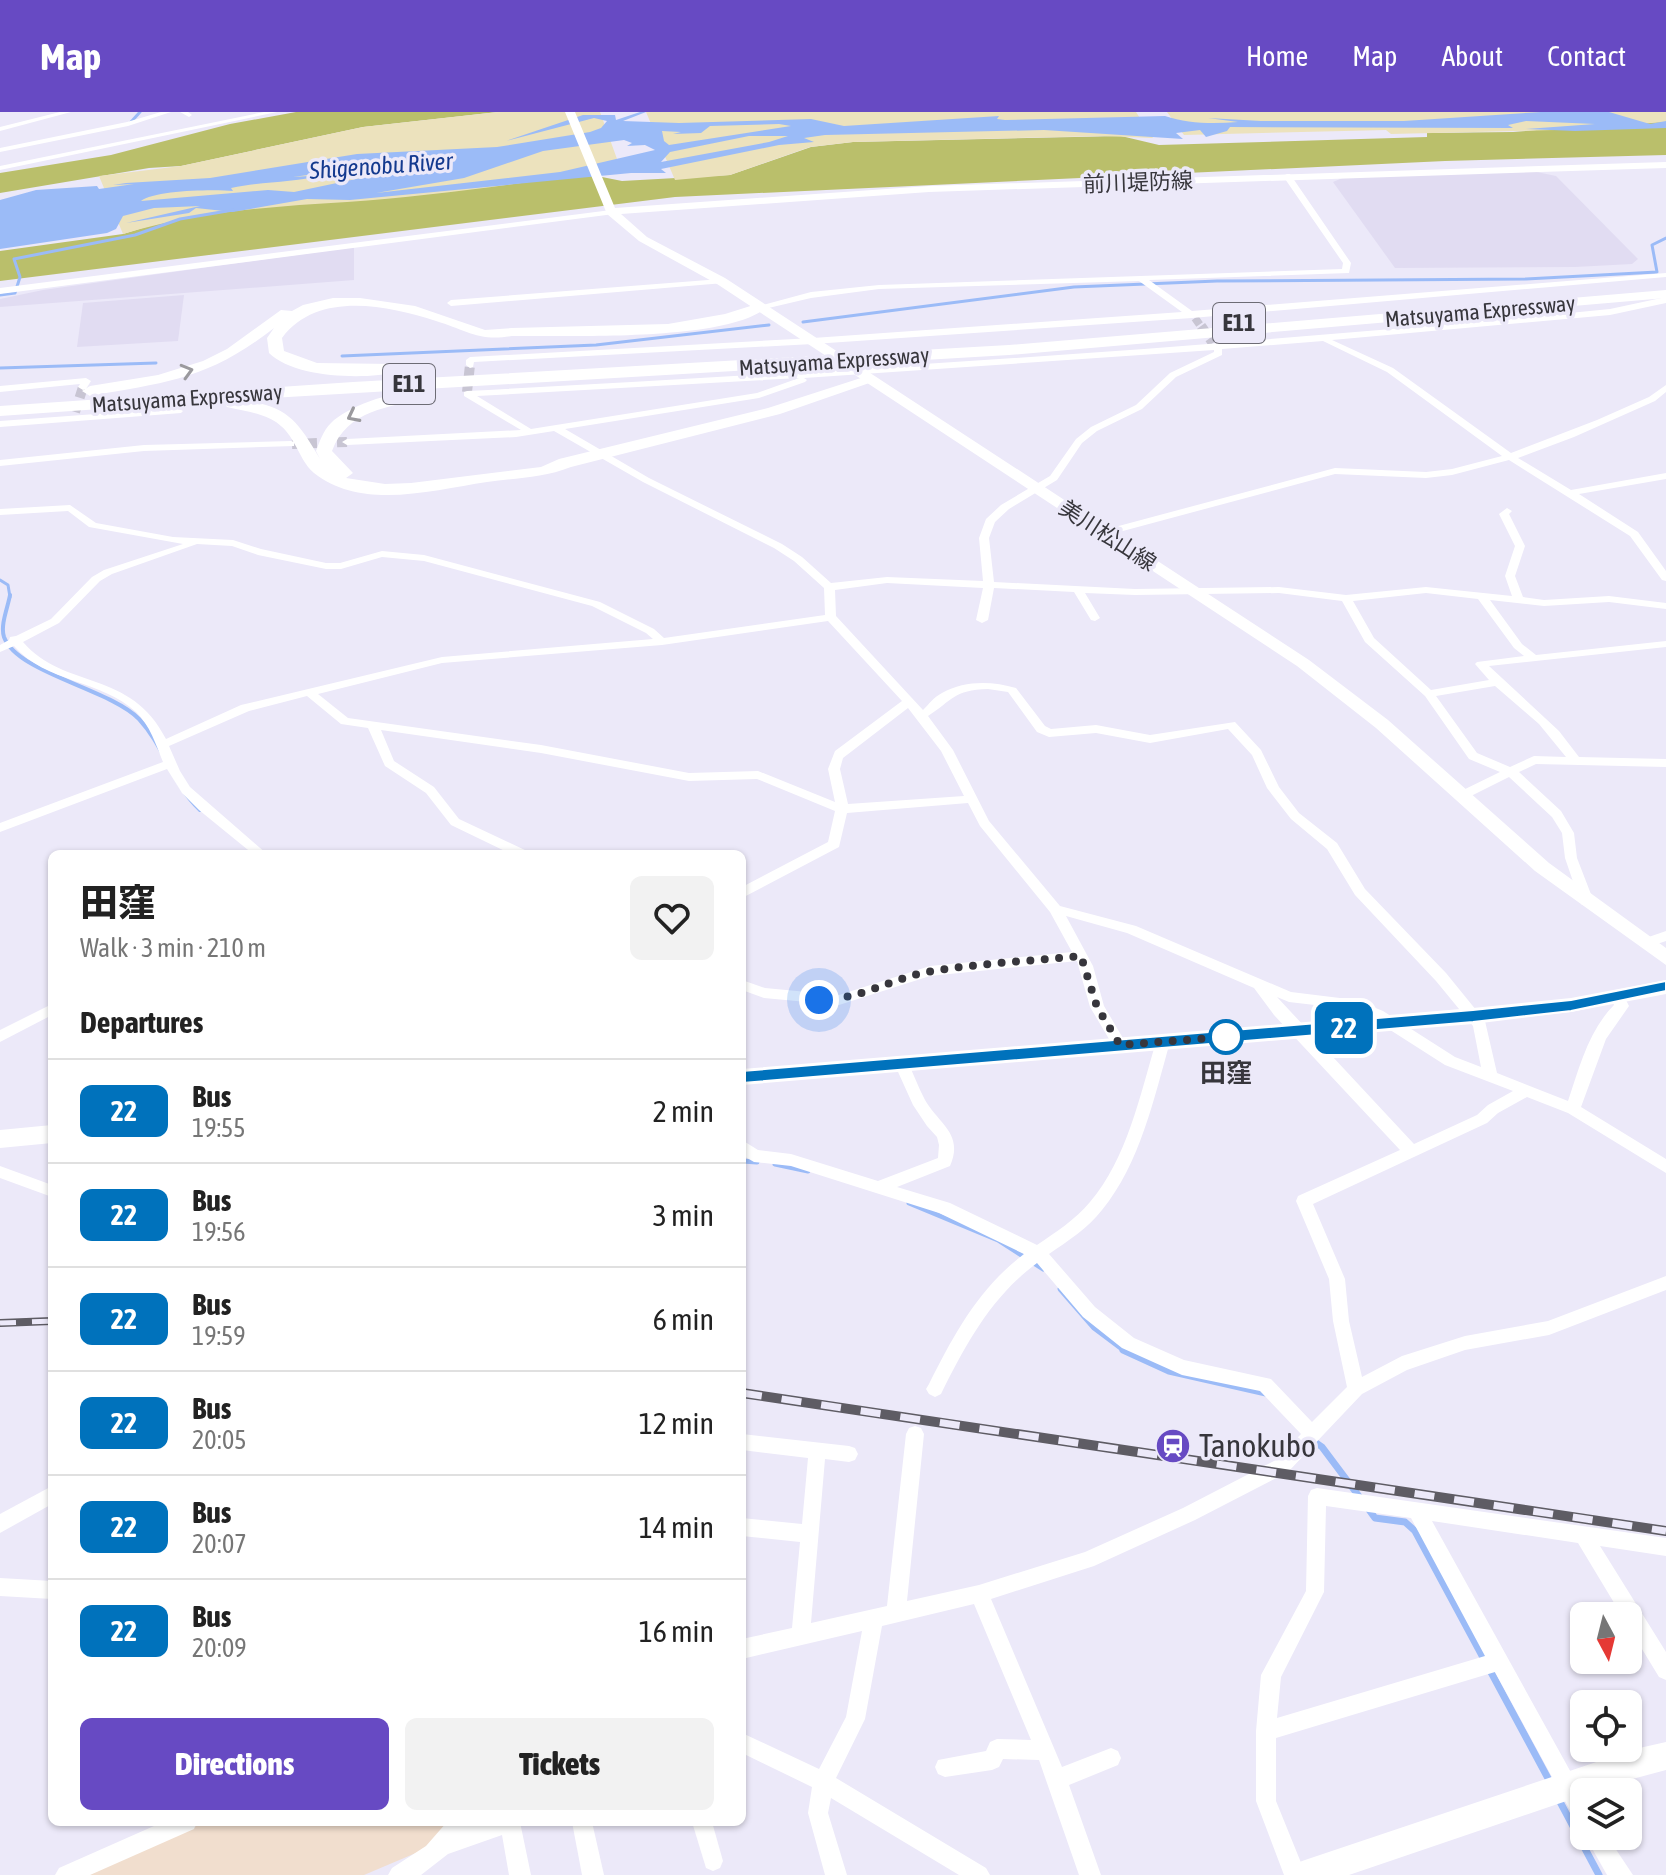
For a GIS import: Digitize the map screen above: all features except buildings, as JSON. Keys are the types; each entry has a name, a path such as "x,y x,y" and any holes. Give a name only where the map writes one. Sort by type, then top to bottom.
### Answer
{"highway":[{"name":"Matsuyama Expressway","path":"0,411 55,402 813,352 859,366 1626,293 1666,285"},
{"name":"Matsuyama Expressway","path":"1626,293 1666,297"},
{"path":"55,402 208,365 236,350 290,310 338,297 397,298 480,323 522,327 648,326 760,307"},
{"path":"582,366 319,368 277,353 274,338 284,323 295,316 323,306 358,302 402,306 488,335 662,330 735,317 760,307"},
{"name":"Matsuyama Expressway","path":"0,403 538,377 813,352"},
{"path":"538,377 377,405 334,427 324,451 329,461 341,471 366,478 403,480 512,466 532,457 597,451 799,405 859,366"},
{"path":"55,402 254,406 283,416 293,426 318,468 330,476 344,482 383,488 431,486 509,474 535,474 597,451"}],"main road":[{"path":"570,112 610,209 643,239 721,281 760,307 813,352"},
{"name":"前川堤防線","path":"610,209 915,189 1666,165"},
{"name":"美川松山線","path":"859,366 1347,695 1587,902 1666,958"},
{"path":"746,1077 1392,1024 1618,998 1666,987"},
{"path":"0,1139 48,1134"},
{"path":"1305,1875 1635,1763 1666,1756"}],"street":[{"path":"0,129 68,112"},
{"path":"0,150 119,126 168,112"},
{"path":"0,168 274,112"},
{"path":"760,307 811,295 879,287 1143,282 1346,271 1347,263 1287,176"},
{"path":"0,291 610,209"},
{"path":"470,365 470,360 813,352 1666,275"},
{"path":"451,303 721,281"},
{"path":"1143,282 1193,316"},
{"path":"530,432 467,393 809,376 859,366 1322,340 1610,312 1666,297"},
{"path":"1647,302 1666,309"},
{"path":"1322,340 1390,370 1509,456 1634,534 1666,578"},
{"path":"982,620 989,585 985,529 1005,507 1054,478 1079,441 1094,429 1139,407 1173,375 1219,353 1216,346"},
{"path":"347,442 530,432 759,395 809,376"},
{"path":"0,389 86,381 83,387"},
{"path":"1104,533 1335,471 1368,470 1425,475 1457,471 1509,456 1612,417 1652,399 1666,388"},
{"path":"0,424 74,414 178,411"},
{"path":"556,428 738,529 778,546 829,587 831,617 921,715 947,750 984,823 1055,909 1081,956 1097,1007 1120,1045"},
{"path":"0,463 144,448 291,444"},
{"path":"1570,493 1666,476"},
{"path":"0,512 70,508 93,525 173,540 233,543 258,552 326,566 341,566 382,554 424,558 596,604 650,631 662,642"},
{"path":"1507,511 1504,514 1520,546 1510,576 1519,602"},
{"path":"0,649 14,639 55,621 96,579 108,572 200,541"},
{"path":"829,587 887,580 1077,589 1279,590 1346,598 1426,590 1519,602 1563,604 1609,599 1666,606"},
{"path":"1077,589 1095,618"},
{"path":"1346,598 1369,640 1429,694 1473,756 1511,772 1557,814 1568,833 1571,858 1587,902"},
{"path":"1483,598 1510,636 1533,658"},
{"path":"164,744 245,708 442,660 662,642 831,617"},
{"path":"14,639 19,647 47,665 141,709 164,744 185,789 256,850"},
{"path":"1575,761 1554,729 1496,682 1481,664 1666,644"},
{"path":"1429,694 1496,682"},
{"path":"921,715 948,694 992,685 1012,690 1041,729 1049,733 1096,729 1150,739 1231,725 1257,753 1273,788 1295,816 1332,846 1360,892 1441,977 1480,1025 1491,1078"},
{"path":"309,692 345,721 541,749 689,777 758,775 840,809 972,799"},
{"path":"746,891 834,844 842,797 832,771 835,759 841,751 909,701"},
{"path":"373,726 389,763 430,790 455,822 514,850"},
{"path":"1461,796 1534,760 1666,763"},
{"path":"0,828 172,763"},
{"path":"1055,909 1131,929 1305,1001 1351,1004 1392,1024 1450,1061 1573,1109 1666,1167"},
{"path":"1645,943 1666,936"},
{"path":"746,986 764,993 839,1000 930,971 1081,956"},
{"path":"1259,984 1279,1011 1412,1152"},
{"path":"1573,1109 1588,1064 1614,1013 1622,1006 1618,998"},
{"path":"0,1037 48,1011"},
{"path":"935,1389 963,1334 1002,1281 1092,1210 1105,1195 1141,1115 1163,1042"},
{"path":"880,1187 945,1162 947,1145 944,1134 918,1101 901,1063"},
{"path":"1356,1389 1341,1321 1337,1279 1304,1201 1482,1119 1493,1109 1526,1091"},
{"path":"746,1149 754,1156 791,1160 944,1208 1038,1253 1089,1312 1128,1343 1182,1367 1265,1384 1311,1433"},
{"path":"0,1172 48,1190"},
{"path":"746,1648 979,1594 1087,1560 1189,1514 1282,1466 1356,1389 1414,1360 1465,1343 1549,1328 1666,1283"},
{"path":"896,1614 915,1434"},
{"path":"746,1443 849,1454"},
{"path":"801,1634 817,1452"},
{"path":"0,1524 48,1496"},
{"path":"1295,1875 1266,1801 1266,1731 1271,1675 1282,1649 1315,1592 1317,1496 1666,1547"},
{"path":"1417,1512 1570,1792"},
{"path":"746,1527 810,1534"},
{"path":"1583,1535 1666,1670"},
{"path":"0,1587 48,1590"},
{"path":"979,1594 1046,1750 1090,1875"},
{"path":"836,1875 818,1813 823,1782 855,1719 874,1618"},
{"path":"1266,1731 1500,1661"},
{"path":"746,1745 823,1782 979,1875"},
{"path":"945,1767 992,1760 997,1749 1046,1750"},
{"path":"1056,1780 1111,1758"},
{"path":"66,1875 178,1826"},
{"path":"399,1875 427,1869 456,1826"},
{"path":"444,1845 499,1826"},
{"path":"511,1826 520,1875"},
{"path":"583,1826 593,1875"},
{"path":"703,1826 713,1861"},
{"path":"1603,1850 1622,1875"}],"shaded area":[{"path":"1532,171 1556,176 1638,259 1632,264 1575,267 1395,268 1333,182 1347,176"},
{"path":"354,247 354,280 0,307 0,299 43,290"},
{"path":"184,295 178,341 77,347 83,303"},
{"path":"196,1826 445,1826 423,1850 364,1875 89,1875"}],"green space":[{"path":"296,112 498,112 363,127 181,166 149,168 0,193 0,173 111,155 230,124"},
{"path":"1666,122 1666,155 1445,161 675,197 0,281 0,251 123,234 175,218 286,204 379,198 582,173 622,181 730,175 811,147 853,142 1121,136 1159,145 1427,137 1427,133 1513,132"}],"sand":[{"path":"498,112 600,112 621,170 415,196 234,211 123,234 99,176 181,166 363,127"},
{"path":"646,112 1136,112 1153,138 1104,136 853,142 810,147 730,175 675,180"},
{"path":"1167,112 1666,112 1666,122 1555,130 1184,135"}],"water":[{"name":"Shigenobu River","path":"646,112 623,121 679,123 811,119 844,126 999,116 997,119 1005,120 1165,116 1192,122 1220,123 1238,122 1208,118 1404,121 1541,112 1609,112 1650,124 1666,121 1666,128 1526,129 1595,124 1526,121 1508,125 1513,128 1230,127 1227,131 1206,137 1200,130 1176,133 1183,139 1044,130 825,135 804,138 814,142 779,145 661,169 666,173 631,173 350,200 307,199 233,212 196,208 189,213 126,223 200,206 154,208 123,216 116,229 107,233 0,249 0,200 36,190 97,186 99,189 134,184 113,185 126,183 210,178 357,154 497,147 590,132 601,128 607,121 594,118 506,141 583,115 615,115 616,120","holes":["779,124 791,126 669,145 664,141 662,131 681,132 673,134 701,133 710,126","749,136 788,136 661,162 670,152","624,140 632,143 627,146 645,145 655,150 560,172 376,193 464,178 543,151","358,168 368,172 394,171 294,192 268,190 141,201 171,192 233,191 231,188 325,175 293,177"]}],"waterway":[{"path":"131,122 140,112"},
{"path":"0,295 15,293 20,277 14,259 135,235 180,219 233,210"},
{"path":"803,322 1074,287 1217,281 1526,279 1657,272 1652,245 1666,238"},
{"path":"342,356 596,345 769,325"},
{"path":"0,368 156,363"},
{"path":"0,580 8,585 10,596"},
{"path":"10,596 3,632 12,650 26,661 108,699 139,719 182,789 200,810"},
{"path":"746,1161 757,1162"},
{"path":"775,1164 808,1171"},
{"path":"909,1203 998,1240 1043,1269"},
{"path":"1060,1289 1094,1328 1124,1350"},
{"path":"1124,1350 1169,1371 1266,1393"},
{"path":"1312,1440 1322,1447 1361,1499"},
{"path":"1367,1507 1375,1518 1405,1522 1415,1531 1550,1782"},
{"path":"1558,1798 1599,1875"}],"tunnel":[{"path":"1195,318 1202,328"},
{"path":"1201,326 1213,343"},
{"path":"467,392 470,365"},
{"path":"75,412 83,387"},
{"path":"292,444 347,442"}],"railway":[{"path":"0,1323 48,1321"},
{"path":"746,1394 1666,1531"}],"bus line":[{"name":"22","path":"746,1077 1392,1024 1571,1005 1666,987"}],"place":[{"name":"田窪","path":"1226,1037"},
{"name":"Tanokubo","path":"1173,1446"}],"route":[{"path":"819,1000 839,1000 867,994 930,971 1081,956 1097,1007 1120,1045 1226,1037"}]}
